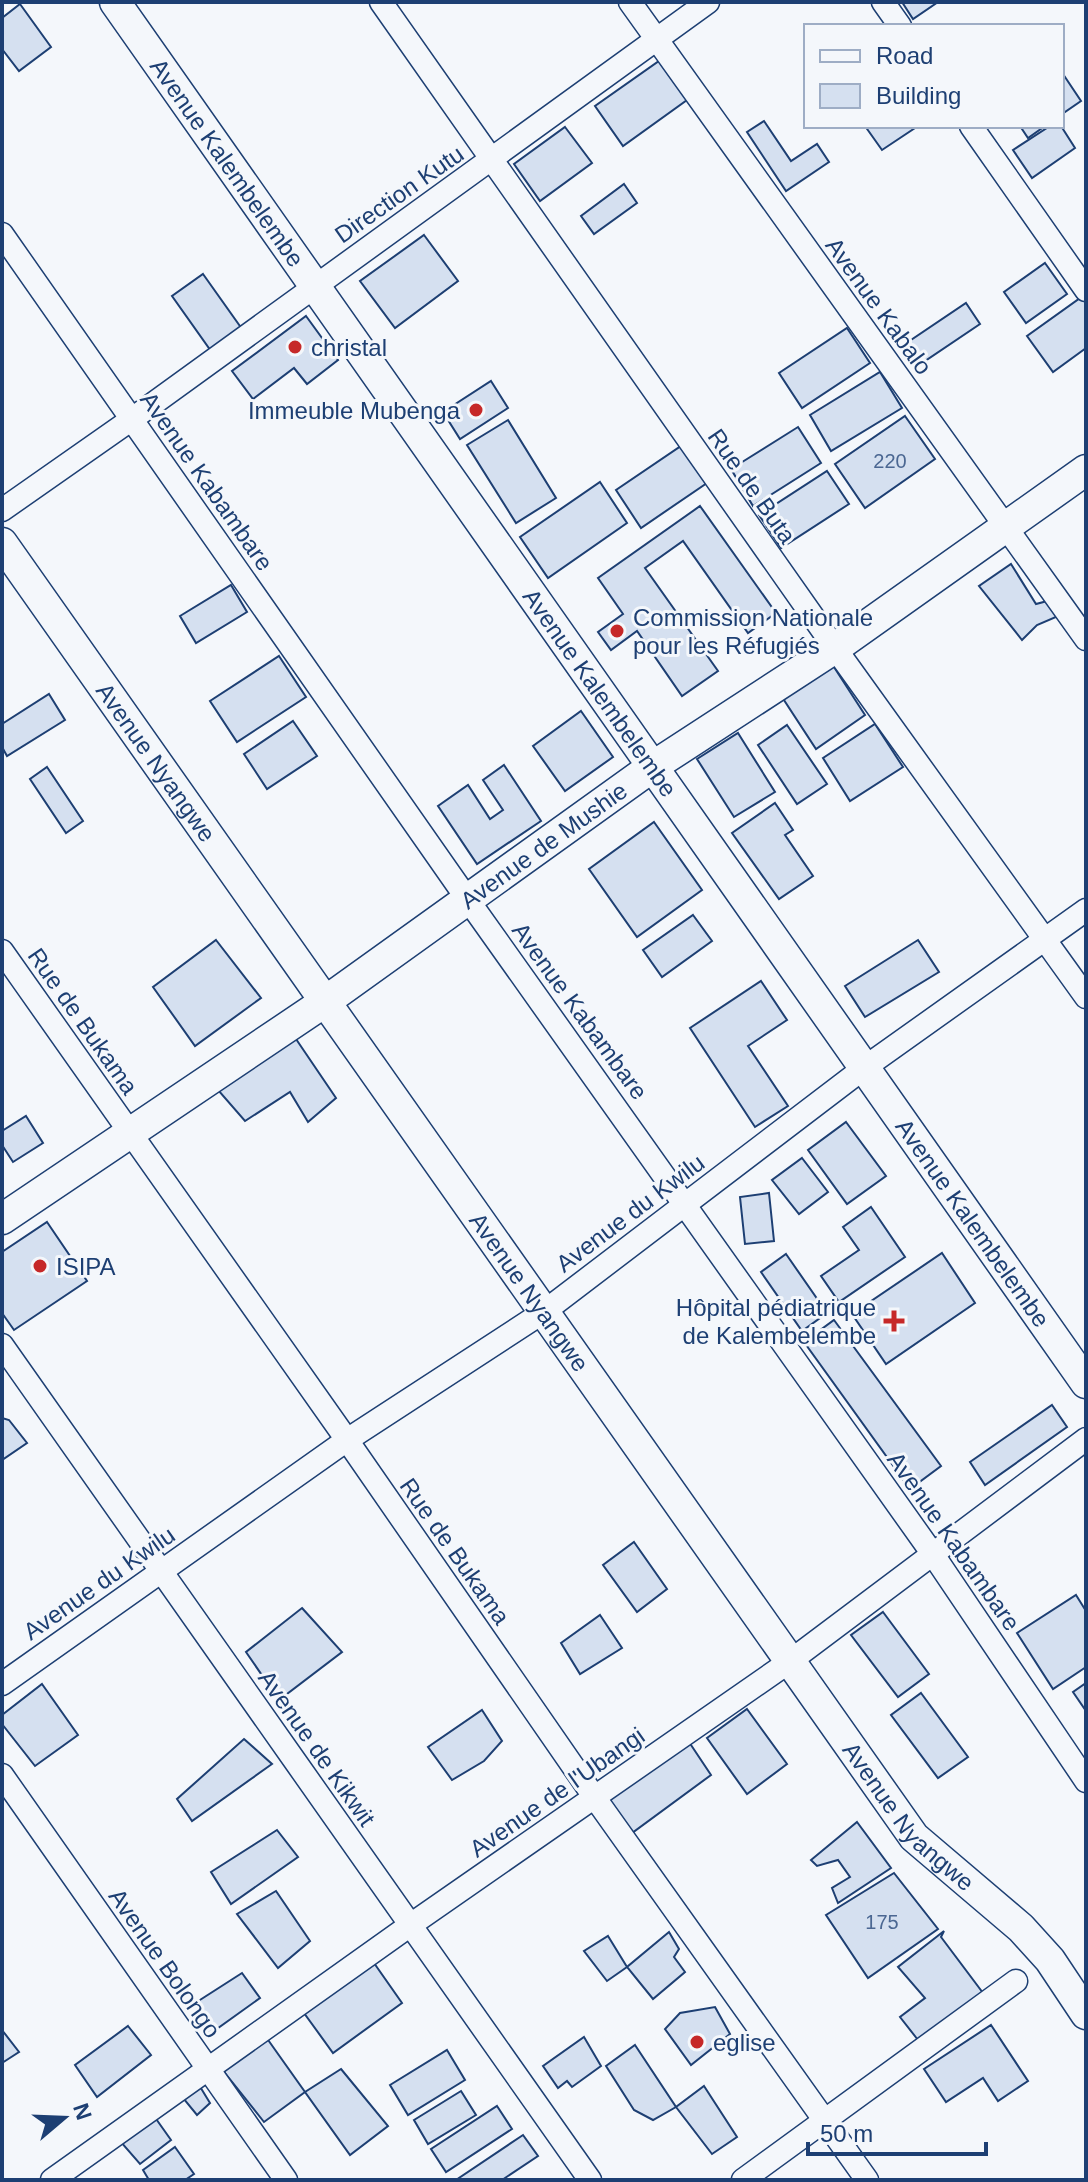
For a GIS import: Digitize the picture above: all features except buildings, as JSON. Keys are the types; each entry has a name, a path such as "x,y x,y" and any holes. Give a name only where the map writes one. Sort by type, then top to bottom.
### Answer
{"street":[{"name":"Avenue Kalembelembe","path":"115,2 1086,1383"},
{"name":"Rue de Buta","path":"381,2 835,648 1086,997"},
{"name":"Avenue Kabalo","path":"630,2 1086,639"},
{"name":"Direction Kutu","path":"2,510 708,2"},
{"path":"883,2 899,24"},
{"path":"972,128 1086,290"},
{"name":"Avenue Kabambare","path":"2,234 468,900 932,1553 1086,1781"},
{"name":"Avenue de Mushie","path":"2,1219 326,1001 652,767 835,648 1086,470"},
{"name":"Avenue Nyangwe","path":"2,543 914,1837 1021,1928 1050,1960 1086,2014"},
{"name":"Avenue du Kwilu","path":"2,1684 347,1440 545,1311 864,1068 1086,910"},
{"name":"Rue de Bukama","path":"2,951 595,1798 867,2180"},
{"name":"Avenue de Kikwit","path":"2,1345 590,2180"},
{"name":"Avenue de l'Ubangi","path":"52,2180 409,1926 789,1662 1086,1439"},
{"name":"Avenue Bolongo","path":"2,1775 286,2180"},
{"path":"743,2180 1016,1981"}],"place":[{"name":"christal","path":"295,347"},
{"name":"Immeuble Mubenga","path":"476,410"},
{"name":"Commission Nationale pour les Réfugiés","path":"617,631"},
{"name":"ISIPA","path":"40,1266"},
{"name":"Hôpital pédiatrique de Kalembelembe","path":"894,1321"},
{"name":"eglise","path":"697,2042"}]}
